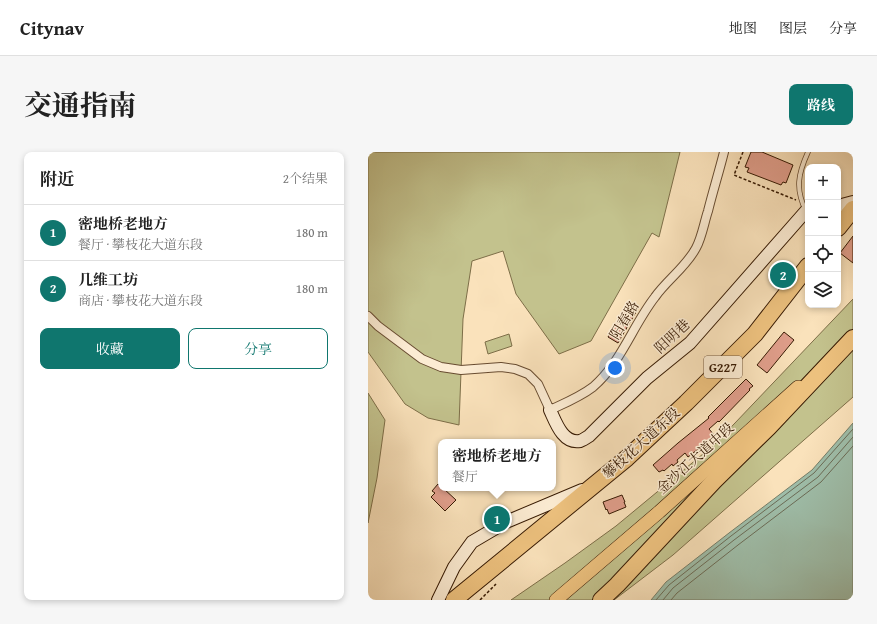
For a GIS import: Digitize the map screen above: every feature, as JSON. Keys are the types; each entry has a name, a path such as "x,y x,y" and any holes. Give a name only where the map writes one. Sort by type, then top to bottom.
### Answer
{"highway":[{"path":"841,224 853,209"},
{"path":"840,236 853,219"},
{"name":"攀枝花大道东段","path":"551,524 627,458 720,370 755,334 805,270"},
{"name":"攀枝花大道东段","path":"551,524 632,464 703,398 764,332 805,280"},
{"path":"601,600 617,585 714,481 769,427 826,364 853,337"},
{"name":"G227","path":"464,600 551,524"},
{"name":"G227","path":"454,600 516,554"}],"main road":[{"name":"金沙江大道中段","path":"556,600 659,512 826,364"}],"street":[{"name":"阳春路","path":"550,410 577,398 593,386 604,374 624,346 656,295 696,249 702,234 724,152"},
{"path":"841,205 853,202"},
{"name":"阳明巷","path":"550,410 558,428 564,436 572,441 581,440 589,436 647,378 690,343 805,208"},
{"path":"368,316 378,326 422,359 442,367 462,370 501,367 515,369 528,374 538,384 550,410"},
{"path":"438,600 454,567 472,542 506,522 593,486"}],"lane":[{"path":"805,208 799,190 799,178 802,165 808,152"}],"path":[{"path":"743,152 734,175 805,208"},
{"path":"480,600 496,584"}],"shaded area":[{"path":"368,152 680,152 659,237 652,233 591,341 559,354 516,294 503,251 472,261 463,319 459,425 428,418 405,404 368,352"},
{"path":"853,299 853,397 673,555 614,600 511,600 616,526 715,444"},
{"path":"509,334 512,346 488,354 485,342"},
{"path":"368,393 385,420 377,478 368,523"}],"water":[{"path":"853,423 853,600 651,600 666,582 812,470"}],"building":[{"path":"751,152 762,152 793,165 786,183 783,182 781,185 747,172 749,168 745,167"},
{"path":"853,236 853,263 841,254"},
{"path":"626,306 636,312 618,343 608,337"},
{"path":"784,332 794,340 767,373 757,365"},
{"path":"746,379 753,386 719,422 718,421 709,429 715,436 688,457 685,453 673,466 672,464 664,471 659,472 653,465 709,418 708,417"},
{"path":"438,484 438,491 446,491 456,500 445,511 431,497 435,493 432,491"},
{"path":"622,495 626,507 609,514 603,502"}],"place":[{"name":"几维工坊","path":"783,275"},
{"name":"密地桥老地方","path":"497,519"}]}
